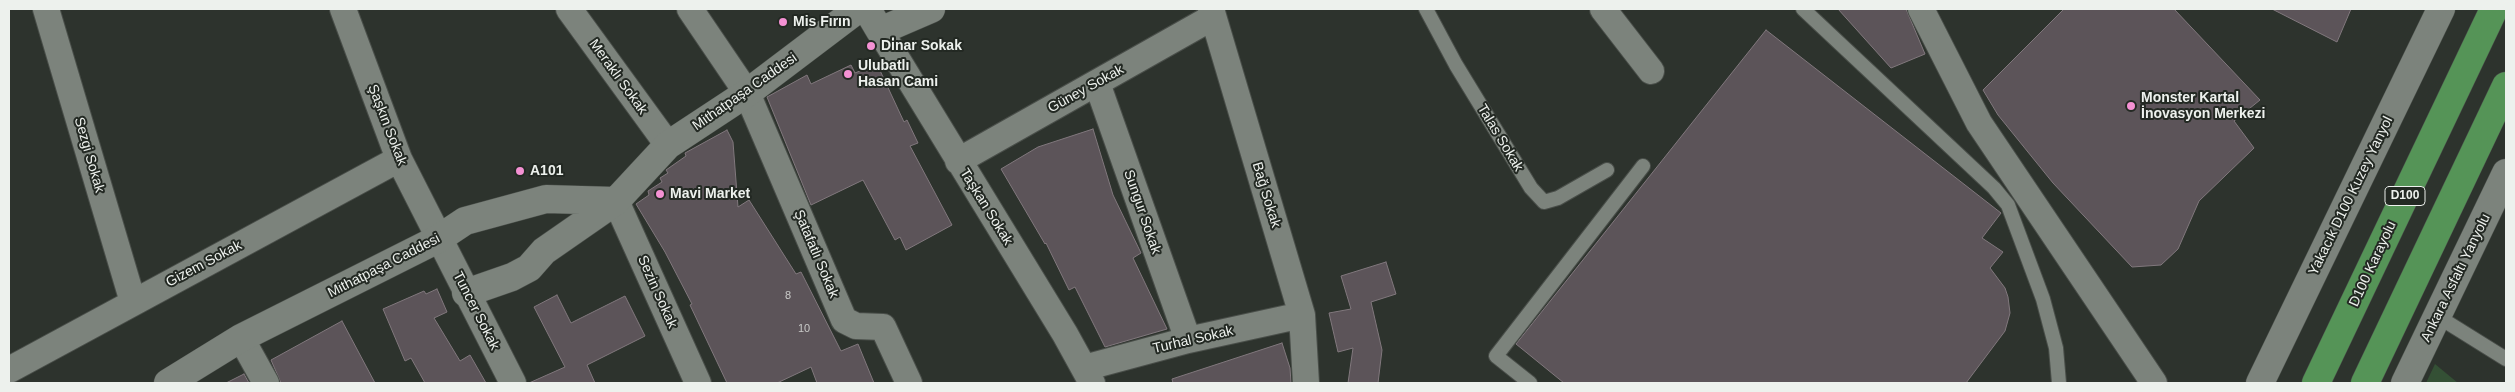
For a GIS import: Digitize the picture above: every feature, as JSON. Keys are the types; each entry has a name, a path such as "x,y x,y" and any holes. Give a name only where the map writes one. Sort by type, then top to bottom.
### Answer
{"highway":[{"name":"D100 Karayolu","path":"2316,383 2494,9"},
{"path":"2365,383 2506,86"}],"street":[{"name":"Sezgi Sokak","path":"46,9 133,302"},
{"name":"Şaşkın Sokak","path":"343,9 399,159 438,239"},
{"name":"Meraklı Sokak","path":"569,9 668,145"},
{"path":"690,9 747,93"},
{"name":"Mithatpaşa Caddesi","path":"466,292 512,277 528,268 544,251 616,201 668,145 747,93 858,9"},
{"path":"873,20 931,9"},
{"path":"1603,9 1651,71"},
{"path":"1920,9 1978,122 2154,383"},
{"name":"Yakacık D100 Kuzey Yanyol","path":"2260,383 2441,9"},
{"name":"Güney Sokak","path":"958,161 1097,83 1212,13"},
{"name":"Bağ Sokak","path":"1212,13 1302,315 1306,383"},
{"name":"Taşkan Sokak","path":"873,20 1088,376"},
{"name":"Sungur Sokak","path":"1097,83 1188,340"},
{"name":"Şatafatlı Sokak","path":"747,93 844,320 856,326 883,327 910,383"},
{"name":"Gizem Sokak","path":"9,370 399,159"},
{"name":"Ankara Asfaltı Yanyolu","path":"2405,383 2506,173"},
{"name":"Mithatpaşa Caddesi","path":"168,383 241,338 438,239 465,221 546,199 616,201"},
{"name":"Sezin Sokak","path":"616,201 698,383"},
{"name":"Tuncer Sokak","path":"438,239 513,383"},
{"name":"Turhal Sokak","path":"1088,376 1188,340 1302,315"},
{"path":"241,338 266,383"}],"lane":[{"name":"Talas Sokak","path":"1426,9 1476,98 1532,188 1544,202 1558,198 1607,170"},
{"path":"1803,9 1994,188 2008,205 2044,299 2056,348 2059,383"},
{"path":"1530,383 1496,356 1643,166"},
{"path":"2437,316 2506,359"}],"green space":[{"path":"2435,364 2458,383 2426,383"}],"building":[{"path":"1838,9 1906,9 1925,54 1891,68"},
{"path":"2064,9 2174,9 2260,100 2234,121 2254,148 2199,201 2178,249 2161,265 2132,267 2053,183 1998,115 1983,90"},
{"path":"2272,9 2351,9 2337,42"},
{"path":"1766,30 2001,213 1982,238 2003,252 1990,268 2005,288 2008,297 2010,313 2005,331 1966,383 1564,383 1516,344"},
{"path":"877,64 904,122 907,120 918,143 910,146 952,225 906,250 900,237 895,240 863,180 811,205 767,97 807,75 811,84 851,65 855,73"},
{"path":"1093,129 1113,195 1141,253 1133,258 1167,329 1105,347 1075,287 1069,290 1046,243 1001,169 1038,147"},
{"path":"727,130 733,142 738,207 749,200 796,274 801,272 841,351 858,344 874,383 817,383 811,367 777,383 727,383 690,305 692,304 665,252 636,204 649,195 648,191 662,182 660,178 668,173 666,170 686,156 685,153"},
{"path":"1386,262 1396,294 1371,302 1382,350 1378,383 1348,383 1353,348 1338,352 1329,313 1351,309 1341,276"},
{"path":"437,289 447,312 434,318 460,361 470,355 486,383 425,383 411,358 405,361 383,309 424,291 426,294"},
{"path":"557,295 571,323 625,296 645,336 587,365 595,383 529,383 565,367 534,307"},
{"path":"342,321 375,383 281,383 271,360"},
{"path":"1282,343 1290,368 1291,383 1173,383 1172,379"},
{"path":"244,374 249,383 226,383"}],"place":[{"name":"Mis Fırın","path":"783,22"},
{"name":"Di̇nar Sokak","path":"871,46"},
{"name":"Ulubatlı Hasan Cami","path":"848,74"},
{"name":"Monster Kartal İnovasyon Merkezi","path":"2131,106"},
{"name":"A101","path":"520,171"},
{"name":"Mavi Market","path":"660,194"}]}
